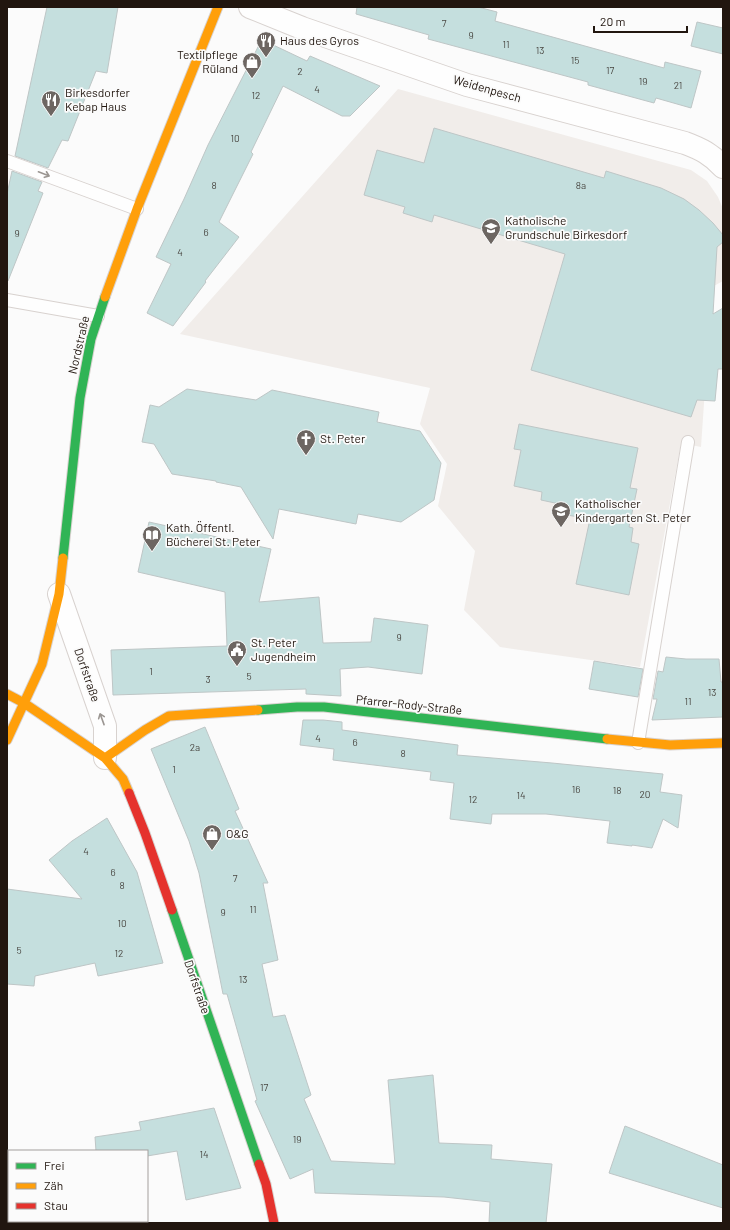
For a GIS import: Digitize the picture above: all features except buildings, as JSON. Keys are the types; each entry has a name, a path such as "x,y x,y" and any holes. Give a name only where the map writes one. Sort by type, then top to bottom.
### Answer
{"street":[{"name":"Nordstraße","path":"7,740 42,664 59,594 80,398 91,339 137,209 218,7"},
{"name":"Weidenpesch","path":"250,7 302,28 467,85 685,143 713,156 723,167"},
{"name":"Dorfstraße","path":"59,594 105,726 105,758"},
{"name":"Dorfstraße","path":"7,694 24,703 105,758 122,779 146,833 266,1184 274,1223"},
{"name":"Pfarrer-Rody-Straße","path":"105,758 145,730 169,716 297,707 324,707 665,745 707,745 723,743"}],"lane":[{"path":"7,161 137,209"},
{"path":"7,300 98,316"},
{"path":"638,742 688,442"}],"shaded area":[{"name":"Katholische Grundschule Birkesdorf","path":"398,89 691,170 707,181 718,197 723,209 723,281 712,287 701,447 681,443 640,667 500,647 464,610 475,551 438,506 447,464 420,424 430,388 180,334"}],"traffic: fast":[{"path":"63,558 80,398 91,339 105,297"},
{"path":"258,710 297,707 324,707 607,739"},
{"path":"172,910 259,1164"}],"traffic: slow":[{"path":"105,297 137,209 218,7"},
{"path":"7,740 42,664 59,594 63,558"},
{"path":"7,694 24,703 105,758 123,779 129,793"},
{"path":"105,758 145,730 169,716 258,710"},
{"path":"607,739 670,745 723,743"}],"traffic: jam":[{"path":"129,793 145,833 172,910"},
{"path":"259,1164 266,1184 274,1223"}],"place":[{"name":"Haus des Gyros","path":"266,58"},
{"name":"Textilpflege Rüland","path":"252,79"},
{"name":"Birkesdorfer Kebap Haus","path":"51,117"},
{"name":"Katholische Grundschule Birkesdorf","path":"491,245"},
{"name":"St. Peter","path":"306,456"},
{"name":"Katholischer Kindergarten St. Peter","path":"561,528"},
{"name":"Kath. Öffentl. Bücherei St. Peter","path":"152,552"},
{"name":"St. Peter Jugendheim","path":"237,667"},
{"name":"O&G","path":"212,851"}]}
